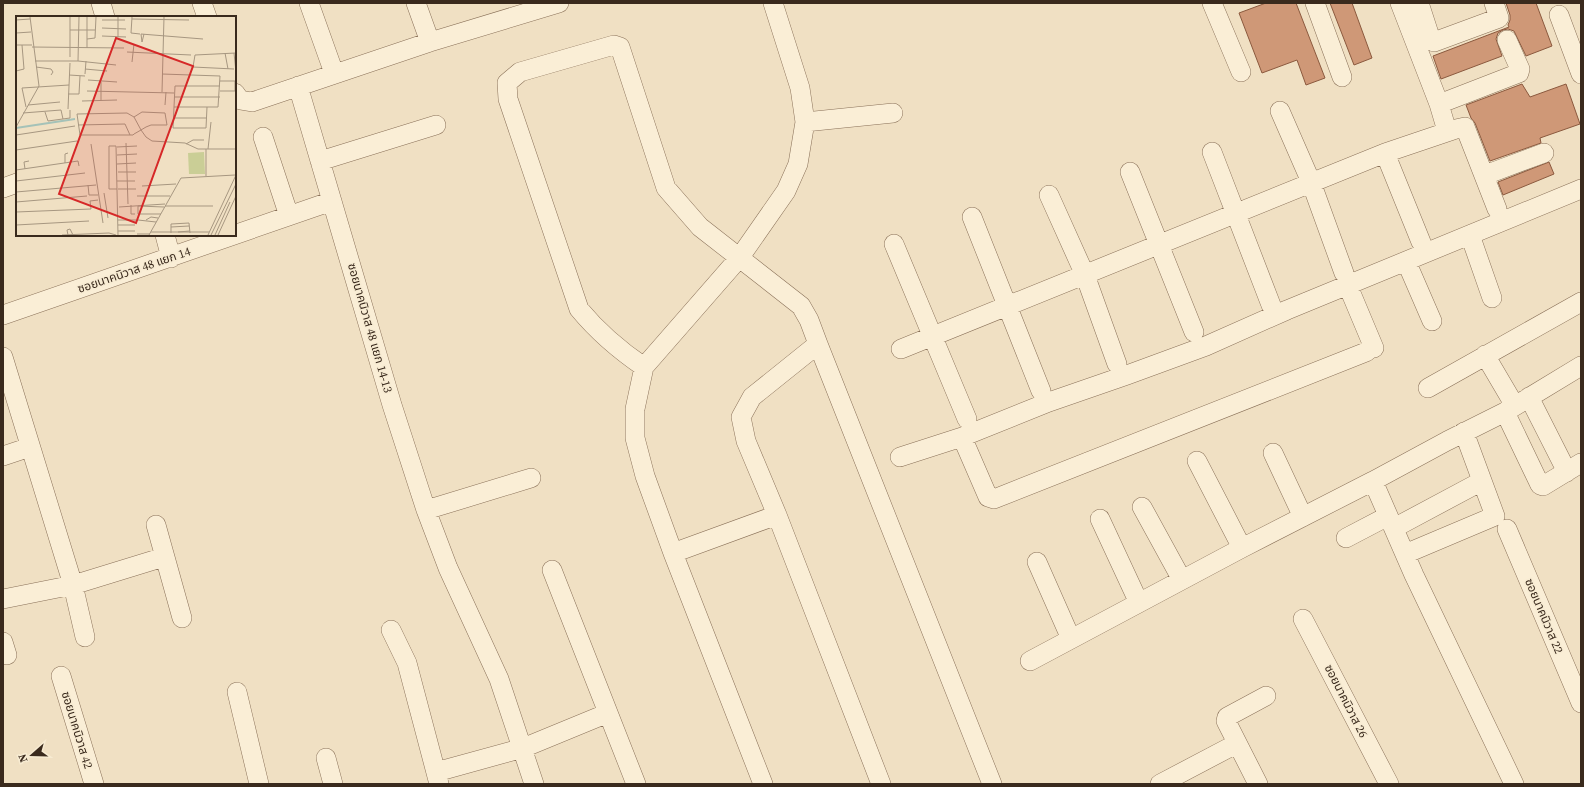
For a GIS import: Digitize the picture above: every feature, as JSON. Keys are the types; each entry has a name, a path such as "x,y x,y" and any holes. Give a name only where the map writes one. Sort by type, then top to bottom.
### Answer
{"street":[{"path":"101,3 105,16"},
{"path":"202,3 207,16"},
{"path":"309,3 334,73"},
{"path":"416,3 430,42"},
{"path":"236,94 240,100 252,102 334,73 430,42 524,8 559,3"},
{"path":"763,784 673,554 645,476 635,438 635,409 644,367 740,257 786,191 798,164 805,122 800,88 773,3"},
{"path":"1212,3 1241,72"},
{"path":"1315,3 1342,77"},
{"path":"1400,3 1439,104 1447,132"},
{"path":"1419,3 1431,40 1434,42 1500,18 1494,3"},
{"path":"1559,14 1581,74"},
{"path":"1439,104 1519,73 1520,69 1508,40"},
{"path":"644,367 619,350 601,334 579,309 508,99 508,84 520,72 614,45 619,46 666,188 700,227 801,306 809,320 992,784"},
{"name":"ซอยนาคนิวาส 48 แยก 14-13","path":"298,86 392,405 426,510 448,568 499,679 534,784"},
{"path":"962,437 988,497 994,499 1374,348 1346,279 1311,182 1280,111"},
{"path":"805,122 893,113"},
{"path":"320,161 436,125"},
{"path":"901,349 1311,182 1385,153 1465,127 1497,209"},
{"path":"263,137 288,216"},
{"path":"1212,152 1237,213 1271,305"},
{"path":"1385,153 1421,242"},
{"path":"1485,175 1544,153"},
{"path":"1130,172 1194,332"},
{"path":"3,188 16,183"},
{"path":"900,457 962,437 1049,402 1206,346 1346,279 1406,261 1581,189"},
{"path":"1049,195 1085,275 1117,364"},
{"name":"ซอยนาคนิวาส 48 แยก 14","path":"236,235 332,201"},
{"path":"972,217 1041,391"},
{"path":"1470,235 1492,298"},
{"path":"165,236 171,258"},
{"name":"ซอยนาคนิวาส 48 แยก 14","path":"3,315 232,236"},
{"path":"894,244 967,419"},
{"path":"1406,261 1432,321"},
{"path":"1428,388 1581,302"},
{"path":"818,344 752,397 741,417 746,441 777,515 881,784"},
{"path":"1485,355 1517,405 1574,468 1543,486 1538,484 1517,405"},
{"path":"3,357 72,585 84,636"},
{"path":"1030,661 1242,548 1517,405 1581,366"},
{"name":"ซอยนาคนิวาส 22","path":"1464,432 1482,481 1581,703"},
{"path":"3,456 30,447"},
{"path":"1272,453 1303,517"},
{"path":"1197,462 1242,548"},
{"path":"426,510 531,478"},
{"path":"1373,481 1405,554 1514,784"},
{"path":"1346,538 1391,522 1482,481"},
{"path":"1142,507 1182,580"},
{"path":"673,554 777,515"},
{"path":"1100,519 1139,603"},
{"path":"1405,554 1501,523"},
{"path":"156,525 182,618"},
{"path":"3,599 72,585 164,558"},
{"path":"1036,562 1071,639"},
{"path":"552,570 636,784"},
{"name":"ซอยนาคนิวาส 26","path":"1303,619 1389,784"},
{"path":"391,630 406,663 437,778 523,748 608,713"},
{"name":"ซอยนาคนิวาส 42","path":"61,676 94,784"},
{"path":"237,692 259,784"},
{"path":"1258,784 1226,725 1227,717 1266,696"},
{"path":"1160,784 1236,744"},
{"path":"326,758 333,784"}],"building":[{"path":"1266,3 1296,3 1325,78 1306,85 1297,60 1262,73 1239,13"},
{"path":"1330,3 1352,3 1372,58 1354,65"},
{"path":"1506,3 1536,3 1552,46 1526,56 1514,31 1508,29 1503,30 1498,33 1496,39 1502,56 1441,79 1433,56 1509,27 1510,15"},
{"path":"1522,84 1530,97 1566,84 1580,124 1540,138 1541,143 1490,161 1466,105"},
{"path":"1549,162 1554,174 1503,195 1498,182"}]}
